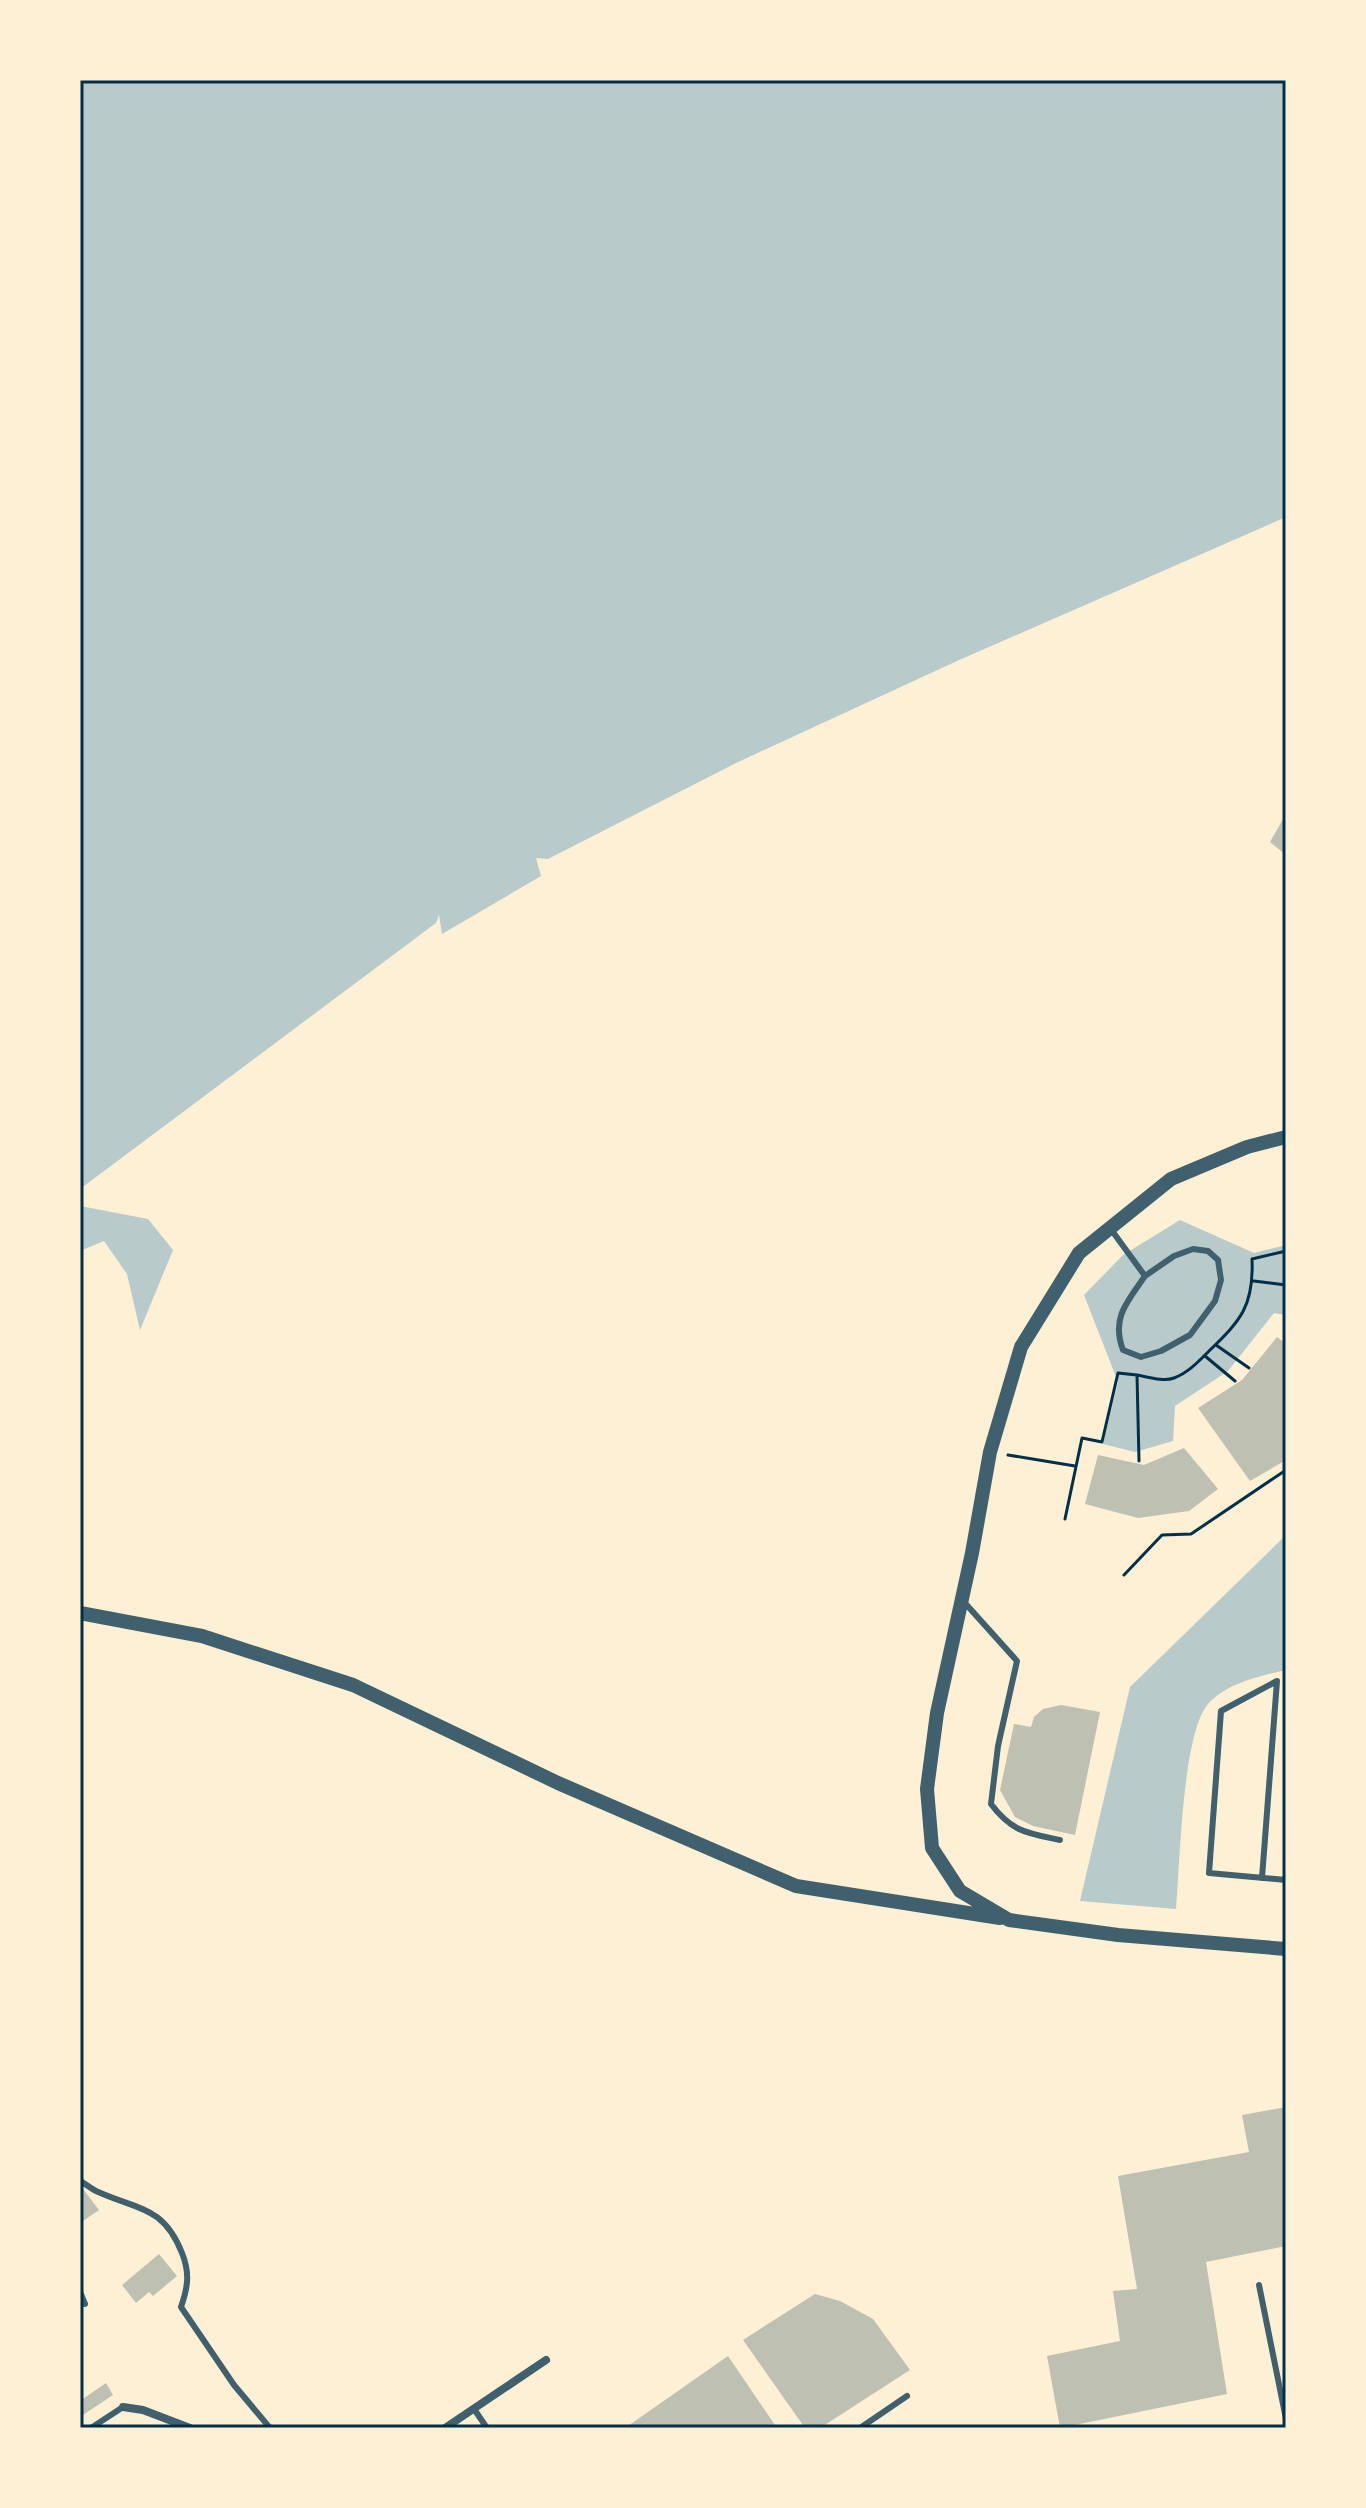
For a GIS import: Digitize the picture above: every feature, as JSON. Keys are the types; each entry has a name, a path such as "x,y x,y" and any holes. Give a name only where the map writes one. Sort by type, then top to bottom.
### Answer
{"street":[{"path":"1009,1920 960,1891 932,1848 927,1789 937,1713 990,1452 1021,1347 1079,1253 1171,1179 1247,1147 1286,1137"},
{"path":"80,1613 202,1636 353,1685 558,1783 796,1886 1118,1935 1286,1949"},
{"path":"445,2428 546,2360"},
{"path":"123,2407 143,2410 190,2428"}],"lane":[{"path":"1110,1228 1145,1276"},
{"path":"1193,1249 1208,1251 1218,1260 1221,1280 1215,1301 1190,1335 1161,1351 1141,1357 1123,1350 1116,1333 1125,1305 1145,1276 1174,1256 1193,1249"},
{"path":"962,1600 1017,1661 998,1746 991,1804 1005,1823 1028,1834 1060,1840"},
{"path":"1262,1878 1277,1681 1221,1711 1209,1873 1262,1878 1286,1880"},
{"path":"80,2181 162,2219 176,2239 187,2265 189,2285 181,2307 234,2385 270,2428"},
{"path":"1259,2285 1286,2419"},
{"path":"80,2292 85,2304"},
{"path":"860,2428 907,2396"},
{"path":"91,2428 123,2407"},
{"path":"474,2409 487,2428"}],"path":[{"path":"1065,1519 1082,1438 1102,1442 1118,1373 1171,1380 1192,1368 1234,1328 1246,1305 1253,1281 1252,1259 1286,1251"},
{"path":"1253,1281 1286,1285"},
{"path":"1216,1345 1249,1368"},
{"path":"1205,1356 1235,1381"},
{"path":"1137,1375 1139,1461"},
{"path":"990,1452 1075,1466"},
{"path":"1124,1575 1162,1535 1191,1534 1286,1470"}],"shaded area":[{"path":"80,80 1286,80 1286,517 957,661 736,763 548,859 536,858 541,876 442,934 439,915 436,923 80,1189"},
{"path":"80,1206 148,1219 173,1250 140,1330 127,1274 104,1241 80,1251"},
{"path":"1180,1220 1254,1253 1286,1245 1286,1315 1274,1313 1228,1371 1175,1406 1173,1441 1135,1452 1103,1444 1118,1382 1084,1295 1123,1255"},
{"path":"1286,1535 1286,1670 1244,1681 1225,1691 1208,1704 1199,1720 1188,1771 1176,1909 1080,1901 1130,1687"}],"building":[{"path":"1286,814 1286,855 1270,842"},
{"path":"1277,1337 1286,1344 1286,1460 1250,1481 1198,1408 1242,1380"},
{"path":"1184,1448 1218,1489 1189,1511 1138,1518 1085,1504 1098,1455 1144,1465"},
{"path":"1061,1705 1100,1712 1075,1835 1033,1826 1015,1817 1000,1790 1014,1724 1031,1727 1034,1717 1043,1709"},
{"path":"1286,2107 1286,2246 1206,2262 1227,2394 1060,2428 1047,2356 1120,2341 1113,2291 1137,2289 1118,2176 1249,2152 1242,2115"},
{"path":"83,2189 99,2210 80,2223 80,2191"},
{"path":"159,2254 177,2276 153,2296 149,2292 136,2303 122,2285"},
{"path":"815,2294 840,2301 873,2319 910,2370 820,2428 805,2428 743,2340"},
{"path":"728,2356 777,2428 625,2428"},
{"path":"106,2383 113,2395 80,2417 80,2401"}]}
